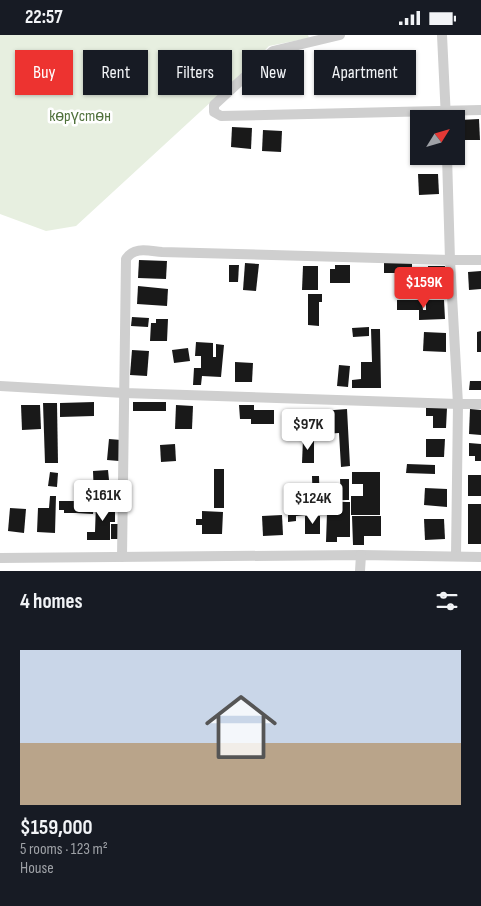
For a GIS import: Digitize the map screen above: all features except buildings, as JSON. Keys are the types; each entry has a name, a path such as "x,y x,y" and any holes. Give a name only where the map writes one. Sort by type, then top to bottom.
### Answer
{"street":[{"path":"340,35 316,37 273,51 214,105 214,112 221,116 410,115"},
{"path":"442,35 445,110"},
{"path":"465,112 481,110"},
{"path":"447,165 450,260 458,404 456,556"},
{"path":"122,557 126,259 129,254 136,250 172,253 481,260"},
{"path":"0,386 124,393 481,404"},
{"path":"360,571 361,555"},
{"path":"0,558 361,555 481,557"}],"green space":[{"name":"көрүстөн","path":"0,35 308,35 309,38 269,46 265,50 242,50 242,73 232,83 232,50 158,50 158,95 218,95 76,226 46,231 0,214"}]}
